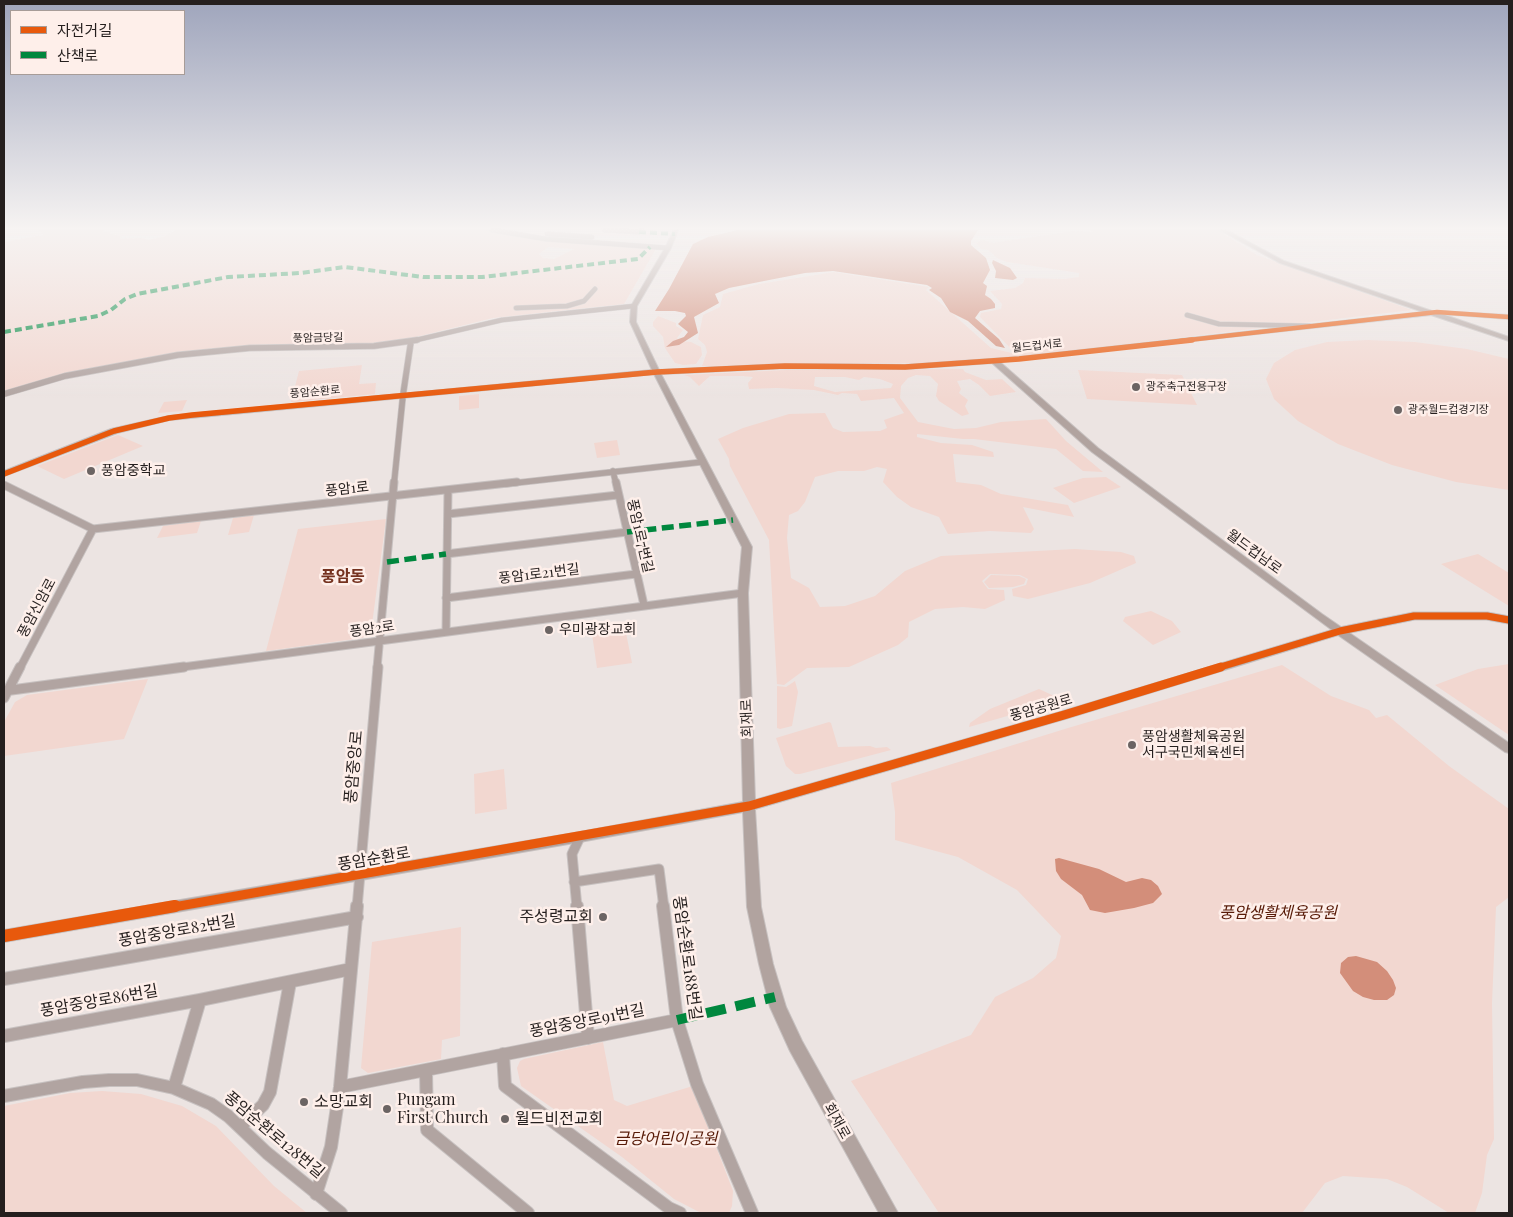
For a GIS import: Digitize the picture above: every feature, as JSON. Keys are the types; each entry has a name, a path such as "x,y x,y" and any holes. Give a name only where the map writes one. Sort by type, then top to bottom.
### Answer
{"street":[{"path":"634,306 645,287"},
{"path":"1357,287 1509,337"},
{"path":"1361,287 1509,337"},
{"path":"567,306 584,301 595,289"},
{"path":"516,308 567,306 607,308"},
{"name":"풍암금당길","path":"4,394 21,388 108,367 204,351 250,348 361,347 411,341 502,320 634,306"},
{"name":"회재로","path":"634,306 633,322 668,397 746,548 743,593 748,806 754,907 766,964 778,1007 796,1046 889,1213"},
{"path":"1433,312 1509,317"},
{"name":"월드컵서로","path":"638,373 785,366 905,367 994,361 1433,312"},
{"path":"1187,315 1219,324 1310,326"},
{"path":"1403,316 1424,317 1472,326"},
{"name":"풍암중앙로","path":"316,1194 332,1147 340,1087 357,917 359,875 403,395 411,341"},
{"name":"월드컵남로","path":"994,361 1095,450 1340,632 1509,749"},
{"name":"풍암순환로","path":"4,474 114,431 169,418 638,373"},
{"path":"4,399 21,388"},
{"name":"풍암1로","path":"93,529 702,462"},
{"name":"풍암1로7번길","path":"613,472 644,605"},
{"path":"4,485 93,529"},
{"path":"446,632 448,490"},
{"path":"448,514 618,495"},
{"name":"풍암신암로","path":"5,693 93,529"},
{"path":"446,554 627,532"},
{"name":"풍암1로21번길","path":"446,598 636,574"},
{"name":"풍암2로","path":"5,693 380,640 743,593"},
{"path":"1340,632 1414,616 1487,616 1509,620"},
{"name":"풍암공원로","path":"748,806 1064,715 1340,632"},
{"name":"풍암순환로","path":"4,936 580,837 748,806"},
{"path":"580,837 572,854 588,1038"},
{"name":"풍암순환로188번길","path":"574,882 659,869 677,1020 697,1084 752,1213"},
{"name":"풍암중앙로82번길","path":"4,979 357,917"},
{"name":"풍암중앙로86번길","path":"4,1036 200,1000 351,969"},
{"path":"240,1127 263,1105 270,1092 290,982"},
{"path":"174,1088 200,1000"},
{"name":"풍암중앙로91번길","path":"340,1087 677,1020"},
{"path":"503,1054 505,1086 670,1208 680,1213"},
{"path":"426,1070 427,1130 528,1213"},
{"name":"풍암순환로128번길","path":"4,1096 83,1082 109,1080 137,1080 174,1088 211,1104 228,1116 267,1153 341,1213"}],"green space":[{"path":"4,287 634,287 624,304 493,318 408,339 354,346 240,346 179,353 110,365 4,391"},
{"path":"749,287 929,287 926,290 991,348 1016,354 980,317 981,313 1001,309 1002,304 990,291 1015,288 1347,287 1412,310 1000,359 924,363 702,366 707,352 705,345 698,339 703,315 720,307 723,294"},
{"path":"658,316 676,323 676,326 683,330 677,338 679,341 691,342 701,347 702,355 696,364 683,365 675,363 665,348 663,337 653,326 653,322"},
{"name":"광주월드컵경기장","path":"1368,340 1415,342 1467,349 1509,359 1509,490 1456,482 1392,465 1338,444 1298,421 1274,399 1266,379 1274,363 1295,350 1327,342"},
{"path":"362,365 359,384 376,383 375,394 291,402 299,371"},
{"path":"963,369 965,372 986,380 1002,379 1016,392 990,396 970,379 957,381 961,389 959,393 968,400 965,406 969,414 962,416 939,401 936,396 938,384 930,376 916,375 908,378 901,386 900,398 918,422 954,429 976,428 1001,422 1046,419 1066,441 1103,472 1083,471 1056,449 917,434 917,437 941,443 972,445 993,452 994,457 953,454 956,482 981,485 1001,494 1068,505 1074,517 1023,507 1034,529 1031,533 990,531 948,534 939,517 911,507 897,497 883,482 887,469 877,467 864,471 838,471 815,477 805,502 798,511 789,515 787,538 791,578 809,588 820,607 845,606 875,596 905,571 941,556 1075,549 1121,552 1134,556 1136,563 1090,583 1028,599 1013,596 1012,589 1026,585 1028,579 1020,575 990,574 982,581 988,589 1004,590 1005,600 985,609 963,607 935,609 909,622 908,637 898,645 849,667 807,668 784,685 777,684 769,540 718,439 743,428 789,414 825,413 833,428 843,432 880,431 887,428 884,420 904,413 894,398 861,401 857,394 842,393 838,395 814,390 777,388 749,389 748,383 753,377 742,376 710,376 699,386 690,377 684,375 786,370","holes":["815,377 845,377 859,380 864,377 880,379 893,384 891,388 835,392 814,386"]},
{"name":"광주축구전용구장","path":"1078,370 1182,375 1197,405 1087,399"},
{"path":"479,394 479,408 459,410 459,396"},
{"path":"187,400 182,411 158,413 164,402"},
{"path":"118,435 143,446 64,479 37,466"},
{"path":"617,440 620,455 597,458 594,443"},
{"path":"1106,477 1121,487 1074,503 1053,488 1083,478"},
{"path":"254,515 249,532 228,535 233,518"},
{"path":"386,519 371,632 362,638 266,651 298,529"},
{"path":"201,521 197,533 157,538 163,526"},
{"path":"1478,554 1509,573 1509,606 1441,564"},
{"path":"991,575 1019,576 1026,579 1024,584 1013,587 989,588 984,582"},
{"path":"1151,611 1172,621 1181,632 1153,645 1123,621 1125,617"},
{"path":"624,623 632,663 597,668 591,627"},
{"path":"1509,664 1509,735 1435,685 1478,669"},
{"name":"풍암생활체육공원","path":"1282,665 1331,696 1369,710 1376,718 1387,715 1449,766 1509,809 1509,897 1496,907 1492,1003 1494,1139 1487,1155 1482,1193 1475,1213 1449,1213 1407,1187 1387,1179 1343,1176 1325,1183 1302,1213 939,1213 851,1081 971,1035 995,997 1033,978 1056,958 1061,936 1017,890 958,857 895,840 895,812 891,783 1068,728"},
{"path":"148,679 124,739 4,756 4,722 15,702 27,695"},
{"path":"795,681 798,692 792,726 777,728 777,686 786,687"},
{"path":"1039,689 1063,700 969,727 970,723 990,709"},
{"path":"831,723 838,747 870,746 876,748 887,747 891,750 795,774 786,766 776,738"},
{"path":"504,769 507,809 475,814 474,774"},
{"path":"461,927 460,1036 442,1040 441,1059 368,1073 361,1068 372,942"},
{"name":"금당어린이공원","path":"603,1042 614,1100 627,1106 693,1086 733,1191 732,1206 729,1213 701,1213 674,1199 622,1157 521,1086 517,1068 520,1061"},
{"path":"102,1091 141,1094 182,1106 216,1126 274,1186 307,1213 4,1213 4,1106 70,1093"}],"shaded area":[{"path":"670,287 735,287 715,294 719,303 694,317 698,333 679,345 666,347 673,341 684,337 688,332 678,324 686,316 685,313 655,311"},
{"path":"930,287 987,287 985,295 995,304 995,308 980,311 975,318 999,339 1005,348 996,346 968,321 950,312 941,298 929,290 932,288"},
{"path":"1059,858 1099,869 1126,882 1142,878 1151,880 1158,886 1162,894 1153,903 1134,908 1105,913 1090,910 1082,895 1061,879 1056,871 1055,859"},
{"path":"1356,956 1377,962 1387,971 1396,988 1394,995 1387,1000 1374,1000 1363,997 1353,991 1340,973 1341,963 1348,957"}],"marked path":[{"path":"4,332 98,316 111,310 125,299 137,294 176,287"},
{"path":"627,532 733,520"},
{"path":"387,562 446,554"},
{"path":"677,1020 775,997"}],"cycle path":[{"path":"4,474 114,431 169,418 192,415 657,372 785,366 905,367 1019,359 1437,312 1509,317"},
{"path":"4,936 712,814 749,806 1064,715 1340,631 1414,616 1487,616 1509,620"}],"place":[{"name":"광주축구전용구장","path":"1136,387"},
{"name":"광주월드컵경기장","path":"1398,410"},
{"name":"풍암중학교","path":"91,471"},
{"name":"우미광장교회","path":"549,630"},
{"name":"풍암생활체육공원 서구국민체육센터","path":"1132,745"},
{"name":"주성령교회","path":"603,917"},
{"name":"소망교회","path":"304,1102"},
{"name":"Pungam First Church","path":"387,1109"},
{"name":"월드비전교회","path":"505,1119"}],"district":[{"name":"풍암동","path":"343,577"}]}
